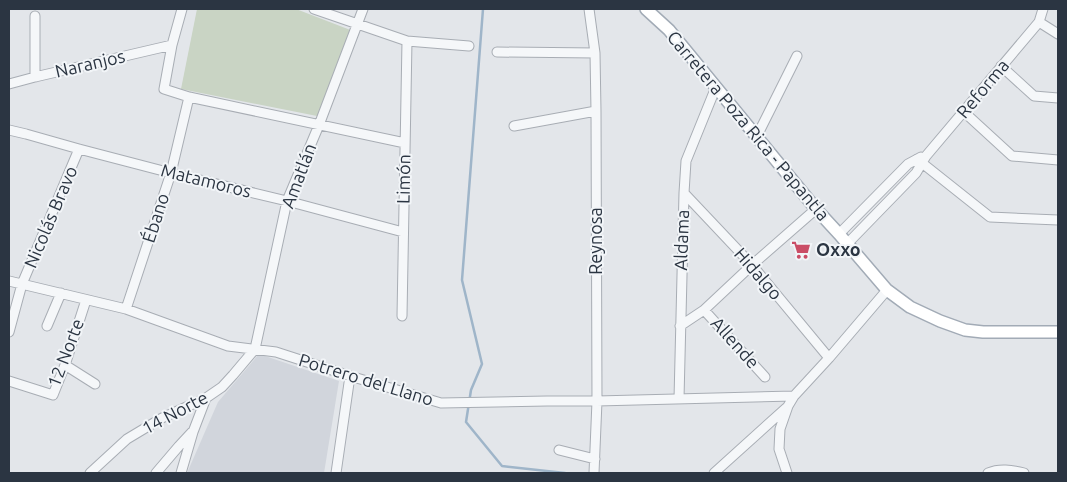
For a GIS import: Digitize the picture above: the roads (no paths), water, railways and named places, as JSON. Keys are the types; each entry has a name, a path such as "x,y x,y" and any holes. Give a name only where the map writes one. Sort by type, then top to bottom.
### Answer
{"main road":[{"name":"Carretera Poza Rica - Papantla","path":"646,9 669,30 816,209 887,290 910,307 965,330 983,332 1058,332"}],"street":[{"path":"182,9 172,45 164,90 405,143"},
{"path":"314,9 407,41 469,46"},
{"name":"Amatlán","path":"255,349 287,201 319,125 363,9"},
{"name":"Reynosa","path":"589,9 595,53 596,111 597,401 594,473"},
{"name":"Reforma","path":"847,244 916,173 922,159 1039,22 1043,9"},
{"path":"35,16 35,76"},
{"path":"1039,22 1058,34"},
{"name":"Limón","path":"402,316 407,41"},
{"name":"Naranjos","path":"9,84 35,76 172,45"},
{"path":"497,52 595,53"},
{"path":"757,136 797,56"},
{"path":"1001,66 1034,96 1058,98"},
{"name":"Aldama","path":"679,398 686,161 716,87"},
{"name":"Ébano","path":"126,309 171,173 189,97"},
{"path":"514,126 596,111"},
{"path":"964,112 1012,156 1058,160"},
{"name":"Matamoros","path":"9,130 404,232"},
{"name":"Nicolás Bravo","path":"9,332 22,284 79,149"},
{"path":"922,159 990,217 1058,220"},
{"name":"Reforma","path":"839,234 908,164 922,159"},
{"path":"880,192 889,202"},
{"name":"Hidalgo","path":"684,193 752,266 829,358"},
{"path":"680,326 704,310 816,209"},
{"name":"Potrero del Llano","path":"9,281 126,309 228,346 276,352 441,403 794,396"},
{"path":"787,473 779,449 780,429 788,406 794,396 887,290"},
{"path":"47,326 61,293"},
{"name":"12 Norte","path":"9,381 52,394 65,365 86,300"},
{"name":"Allende","path":"704,310 765,377"},
{"name":"14 Norte","path":"90,473 128,439 162,418 206,398 222,387 255,349"},
{"path":"65,365 95,384"},
{"path":"336,473 350,376"},
{"path":"180,473 206,398"},
{"path":"714,473 788,406"},
{"path":"156,473 193,432"},
{"path":"559,450 595,459"},
{"path":"988,473 995,470 1011,470 1024,473"}],"waterway":[{"path":"483,9 462,280 482,364 471,390 466,422 502,466 565,473"}],"place":[{"name":"Oxxo","path":"801,250"}]}
